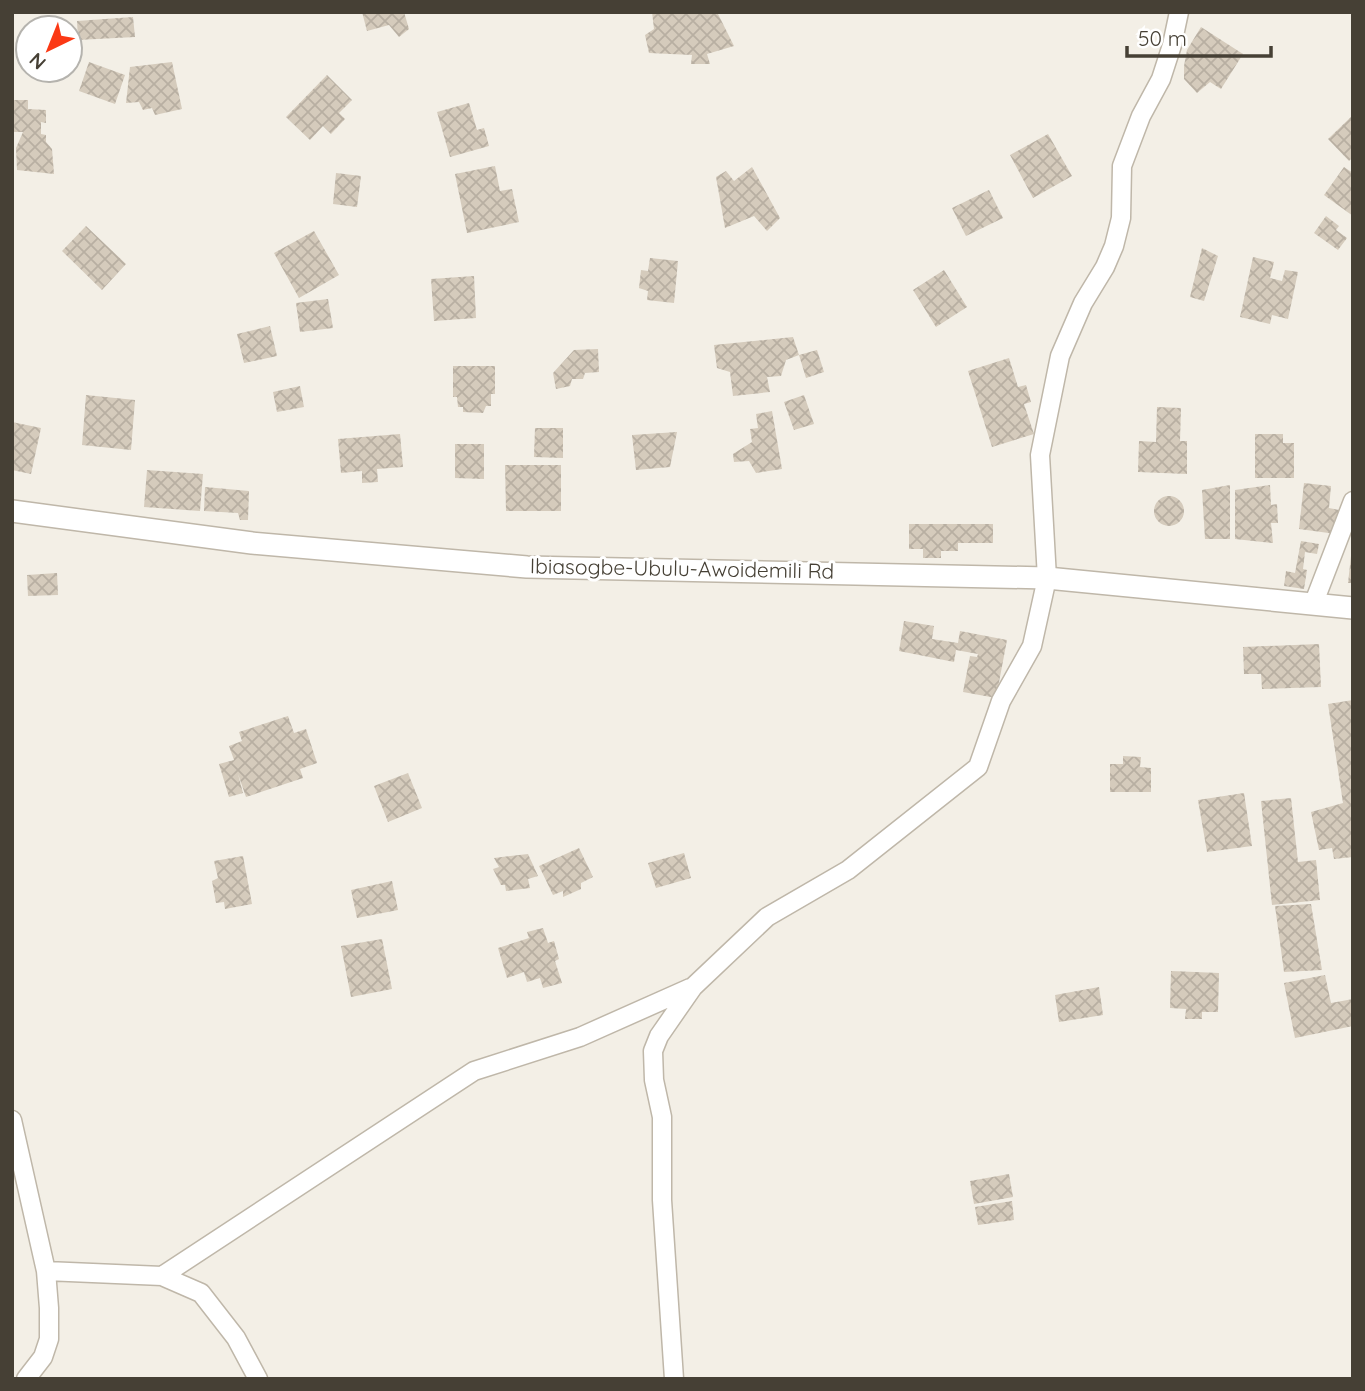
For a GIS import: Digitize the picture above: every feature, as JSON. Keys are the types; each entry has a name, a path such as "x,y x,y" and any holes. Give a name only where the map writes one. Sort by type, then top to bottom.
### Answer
{"street":[{"path":"674,1379 662,1200 662,1117 654,1080 653,1051 659,1036 693,987 767,917 848,870 978,767 1001,701 1032,646 1047,578 1040,455 1060,356 1083,303 1105,267 1114,246 1121,218 1122,166 1142,116 1161,79 1179,12"},
{"path":"1313,605 1353,501"},
{"name":"Ibiasogbe-Ubulu-Awoidemili Rd","path":"12,511 253,543 527,567 1047,578 1353,608"},
{"path":"162,1276 474,1072 580,1037 693,987"},
{"path":"645,1010 658,1021 659,1036"},
{"path":"12,1120 46,1271 49,1339 43,1357 26,1379"},
{"path":"46,1271 162,1276 201,1293 236,1338 258,1379"}],"building":[{"path":"362,12 404,12 409,29 399,37 389,25 367,31"},
{"path":"652,12 717,12 734,46 707,54 710,64 691,64 692,55 649,53 645,35 654,29"},
{"path":"133,17 135,37 84,40 84,20"},
{"path":"1201,27 1243,54 1221,89 1210,82 1197,93 1184,79 1184,66 1187,50"},
{"path":"89,62 125,75 115,104 79,91 81,84 84,84"},
{"path":"172,62 182,109 155,115 152,108 143,110 139,102 126,103 130,67"},
{"path":"327,75 352,100 339,113 345,119 331,134 323,126 310,140 286,117"},
{"path":"12,100 28,100 28,109 46,110 46,123 41,122 41,134 46,135 46,142 52,149 54,174 17,170 16,148 23,132 12,132"},
{"path":"469,103 477,130 484,128 489,146 450,157 437,112"},
{"path":"1353,115 1353,157 1349,161 1328,139"},
{"path":"1048,134 1072,176 1033,198 1010,155"},
{"path":"495,166 500,191 512,189 519,222 467,233 455,174"},
{"path":"752,167 780,218 767,231 754,216 725,228 716,177 726,171 734,181"},
{"path":"1344,167 1353,173 1353,216 1324,195"},
{"path":"336,173 361,176 357,207 333,204"},
{"path":"989,190 1003,218 966,236 952,208"},
{"path":"1326,216 1339,226 1336,230 1347,238 1338,250 1314,233"},
{"path":"86,226 126,264 102,290 62,251"},
{"path":"314,231 339,275 299,298 274,253"},
{"path":"1202,248 1218,256 1204,301 1190,297"},
{"path":"1253,257 1274,262 1270,278 1282,281 1285,270 1298,272 1288,319 1272,315 1270,324 1240,317"},
{"path":"650,258 678,261 674,303 647,300 648,291 639,288 641,270 648,271"},
{"path":"944,270 967,307 936,327 913,290"},
{"path":"474,276 476,318 434,321 431,279"},
{"path":"328,299 333,328 300,332 296,303"},
{"path":"270,326 277,356 244,363 237,334"},
{"path":"793,337 799,355 786,360 781,376 767,377 770,392 733,396 730,372 717,368 714,345"},
{"path":"598,349 599,372 585,373 583,379 572,379 570,386 556,389 553,373 574,350"},
{"path":"817,350 824,372 806,378 799,355"},
{"path":"1009,358 1018,387 1026,385 1031,402 1024,404 1034,434 992,447 968,371"},
{"path":"453,366 495,366 495,394 491,394 491,406 486,406 483,413 463,412 463,407 458,407 457,397 453,397"},
{"path":"300,386 304,407 277,412 273,392"},
{"path":"86,395 135,400 131,450 82,445"},
{"path":"804,395 814,424 794,430 784,402"},
{"path":"1157,407 1181,408 1180,441 1187,441 1187,474 1138,472 1139,441 1156,442"},
{"path":"772,411 782,469 756,473 749,461 734,462 733,454 752,442 750,429 758,428 756,414"},
{"path":"12,422 41,428 31,474 12,470"},
{"path":"535,428 563,428 563,458 534,457"},
{"path":"677,432 670,467 636,470 632,435"},
{"path":"400,434 403,467 377,469 378,482 362,483 362,471 341,473 338,439"},
{"path":"1255,434 1283,434 1283,443 1294,443 1294,478 1255,478"},
{"path":"455,444 484,444 484,479 455,478"},
{"path":"505,465 561,465 561,511 506,511"},
{"path":"147,470 203,474 200,511 144,507"},
{"path":"1304,483 1331,486 1329,508 1339,510 1336,534 1299,529"},
{"path":"1230,485 1230,539 1205,539 1202,490"},
{"path":"1270,485 1271,505 1277,504 1278,523 1271,523 1273,543 1235,539 1235,490"},
{"path":"205,487 249,491 248,520 240,520 238,513 204,511"},
{"path":"1169,496 1179,501 1184,511 1179,521 1169,526 1159,521 1154,511 1159,501"},
{"path":"909,524 993,524 993,543 958,543 958,551 941,551 941,558 923,558 923,549 909,549"},
{"path":"1301,541 1319,544 1317,554 1305,552 1303,569 1307,570 1304,589 1284,586 1286,571 1295,573"},
{"path":"1351,556 1353,583 1348,583"},
{"path":"57,573 58,595 28,596 27,575"},
{"path":"904,621 934,626 932,639 958,643 960,631 1007,640 996,698 963,692 970,656 977,657 978,654 956,650 954,662 899,651"},
{"path":"1319,644 1321,687 1262,689 1261,674 1244,674 1243,647"},
{"path":"1353,700 1353,857 1334,859 1332,848 1319,850 1311,812 1343,803 1328,704"},
{"path":"288,716 294,733 306,729 317,763 300,769 303,778 246,797 238,774 243,793 229,797 219,764 234,760 229,746 242,741 239,732"},
{"path":"1123,756 1141,757 1140,767 1151,768 1151,792 1110,792 1110,764 1123,764"},
{"path":"408,773 422,808 388,822 374,786"},
{"path":"1244,793 1252,846 1207,852 1198,800"},
{"path":"1291,798 1298,862 1316,860 1320,900 1272,905 1261,801"},
{"path":"579,848 593,877 581,883 581,889 563,897 563,891 553,895 539,866"},
{"path":"684,853 691,878 656,888 648,863"},
{"path":"528,854 538,876 528,879 530,888 506,891 505,885 501,885 493,869 499,867 494,858"},
{"path":"243,856 252,904 225,909 224,902 216,903 212,881 218,878 214,861"},
{"path":"392,881 398,910 357,918 351,890"},
{"path":"1311,904 1322,970 1284,972 1275,906"},
{"path":"543,928 548,943 554,941 559,959 555,961 562,983 543,988 540,978 527,982 524,972 507,978 498,948 529,938 527,932"},
{"path":"382,939 392,989 351,997 341,946"},
{"path":"1171,971 1219,973 1218,1012 1202,1012 1202,1019 1185,1019 1186,1009 1170,1008"},
{"path":"1325,975 1331,1003 1353,999 1353,1026 1295,1038 1284,983"},
{"path":"1099,987 1103,1015 1059,1022 1055,995"},
{"path":"1009,1174 1013,1197 974,1204 970,1181"},
{"path":"1012,1201 1014,1220 978,1225 975,1207"}]}
